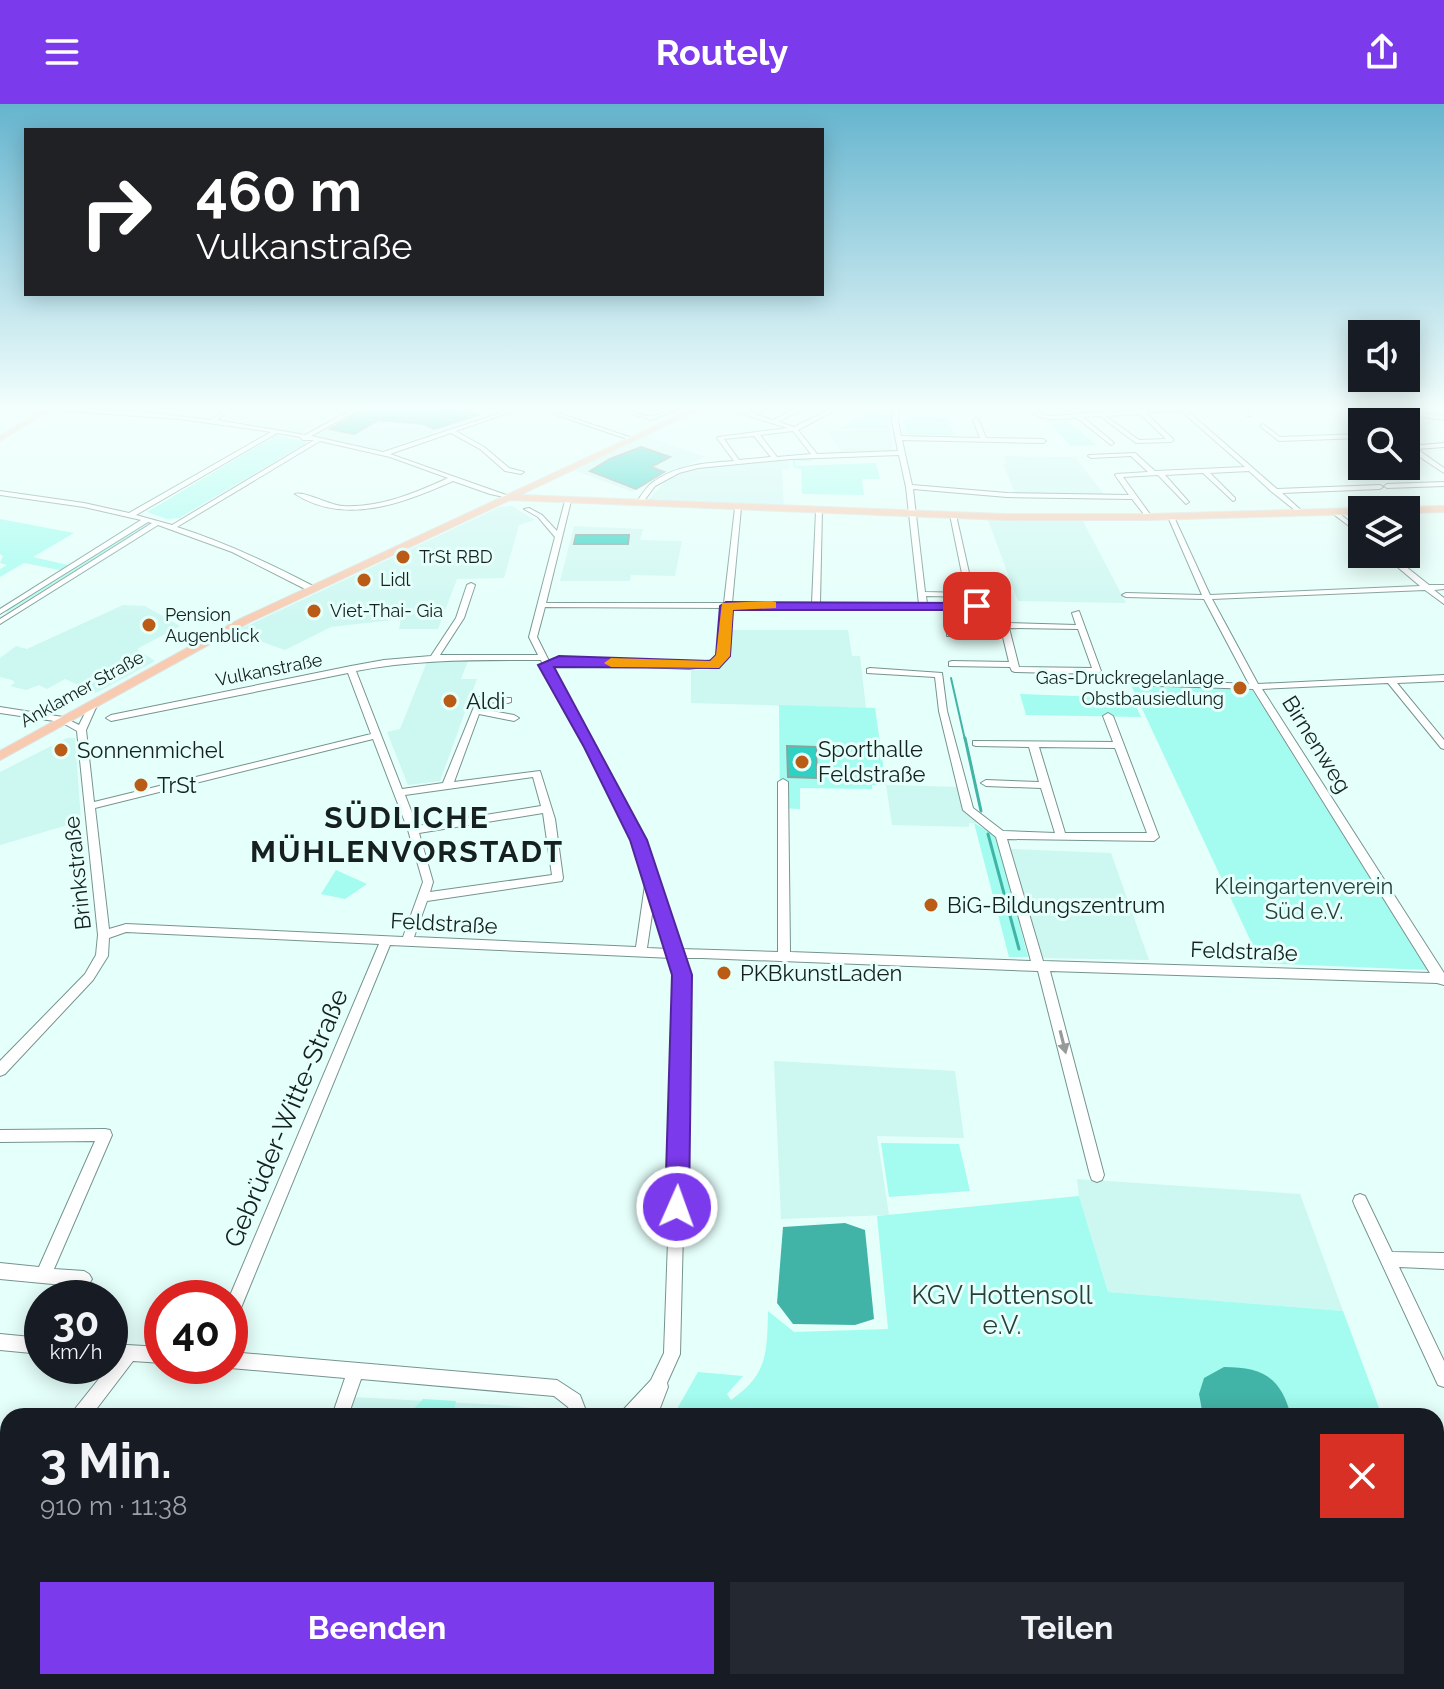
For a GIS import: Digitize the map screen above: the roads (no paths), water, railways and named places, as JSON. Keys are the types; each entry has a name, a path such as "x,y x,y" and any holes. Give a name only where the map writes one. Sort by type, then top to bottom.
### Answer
{"main road":[{"name":"Anklamer Straße","path":"0,756 244,621 542,481"},
{"path":"507,497 953,515 1171,517 1348,512"},
{"path":"1420,510 1444,509"}],"street":[{"path":"132,514 190,481"},
{"path":"175,525 249,481"},
{"path":"298,494 327,506 354,507 394,501 446,481"},
{"path":"462,481 507,497"},
{"path":"639,504 653,485 660,481"},
{"path":"908,481 923,605"},
{"path":"1122,481 1149,517"},
{"path":"1164,481 1186,502"},
{"path":"1215,481 1233,499"},
{"path":"1264,481 1301,513"},
{"path":"1274,491 1444,484"},
{"path":"909,487 1007,495 1133,497"},
{"path":"0,493 43,497 175,525 216,541 310,588"},
{"path":"568,501 533,637 639,840 677,954 683,989 674,1335 652,1408"},
{"path":"726,606 738,508"},
{"path":"527,509 540,516 559,537"},
{"path":"816,605 819,510"},
{"path":"1334,512 1348,523"},
{"path":"921,594 970,595 953,515"},
{"name":"Birnenweg","path":"1171,517 1207,597 1255,686 1442,980"},
{"path":"0,622 3,614 148,519"},
{"path":"3,614 158,522"},
{"path":"1403,568 1444,602"},
{"path":"434,658 460,618 471,585"},
{"path":"1126,595 1207,597 1444,587"},
{"path":"540,605 994,607 999,610 1015,669 1097,671 1076,613"},
{"name":"Vulkanstraße","path":"111,718 351,669 434,658 714,665 723,656 726,606"},
{"path":"950,634 1079,627"},
{"path":"952,664 1014,665"},
{"path":"351,669 413,830 428,882 407,942"},
{"path":"870,671 939,675 943,711 968,810 1001,835 1154,837 1108,716"},
{"path":"1139,682 1255,686 1444,678"},
{"path":"1390,680 1444,746"},
{"path":"447,786 481,699 508,700"},
{"path":"0,710 63,720 81,730 94,703"},
{"path":"476,711 514,718"},
{"name":"Brinkstraße","path":"0,1070 89,977 102,956 104,935 81,730"},
{"path":"90,806 375,736"},
{"path":"976,743 1119,745"},
{"path":"1033,744 1061,837"},
{"path":"398,793 537,773 550,819 558,878 424,897"},
{"path":"783,782 784,956"},
{"path":"986,783 1044,785"},
{"path":"413,830 545,809"},
{"path":"1001,835 1097,1175"},
{"path":"641,953 652,876"},
{"name":"Feldstraße","path":"104,935 126,928 641,953 1442,980"},
{"name":"Gebrüder-Witte-Straße","path":"244,1280 386,941"},
{"path":"0,1136 105,1135 43,1275"},
{"path":"1360,1201 1444,1379"},
{"path":"1387,1259 1444,1261"},
{"path":"0,1271 84,1279"},
{"path":"0,1342 24,1344"},
{"path":"86,1408 129,1354 144,1354"},
{"path":"248,1362 557,1388 569,1395 576,1408"},
{"path":"343,1408 355,1372"},
{"path":"636,1408 664,1376"}],"water":[{"path":"845,1223 865,1230 874,1319 855,1325 793,1324 777,1303 783,1227"},
{"path":"1224,1367 1259,1372 1275,1383 1289,1408 1202,1408 1199,1394 1204,1378"}],"waterway":[{"path":"951,678 965,740"},
{"path":"965,738 981,811"},
{"path":"988,834 1019,949"}],"place":[{"name":"TrSt RBD","path":"403,557"},
{"name":"Lidl","path":"364,580"},
{"name":"Viet-Thai- Gia","path":"314,611"},
{"name":"Pension Augenblick","path":"149,625"},
{"name":"Gas-Druckregelanlage Obstbausiedlung","path":"1240,688"},
{"name":"Aldi","path":"450,701"},
{"name":"Sonnenmichel","path":"61,750"},
{"name":"Sporthalle Feldstraße","path":"802,762"},
{"name":"TrSt","path":"141,785"},
{"name":"BiG-Bildungszentrum","path":"931,905"},
{"name":"PKBkunstLaden","path":"724,973"}],"district":[{"name":"SÜDLICHE MÜHLENVORSTADT","path":"407,835"}],"park label":[{"name":"Kleingartenverein Süd e.V.","path":"1304,898"},
{"name":"KGV Hottensoll e.V.","path":"1002,1310"}]}
